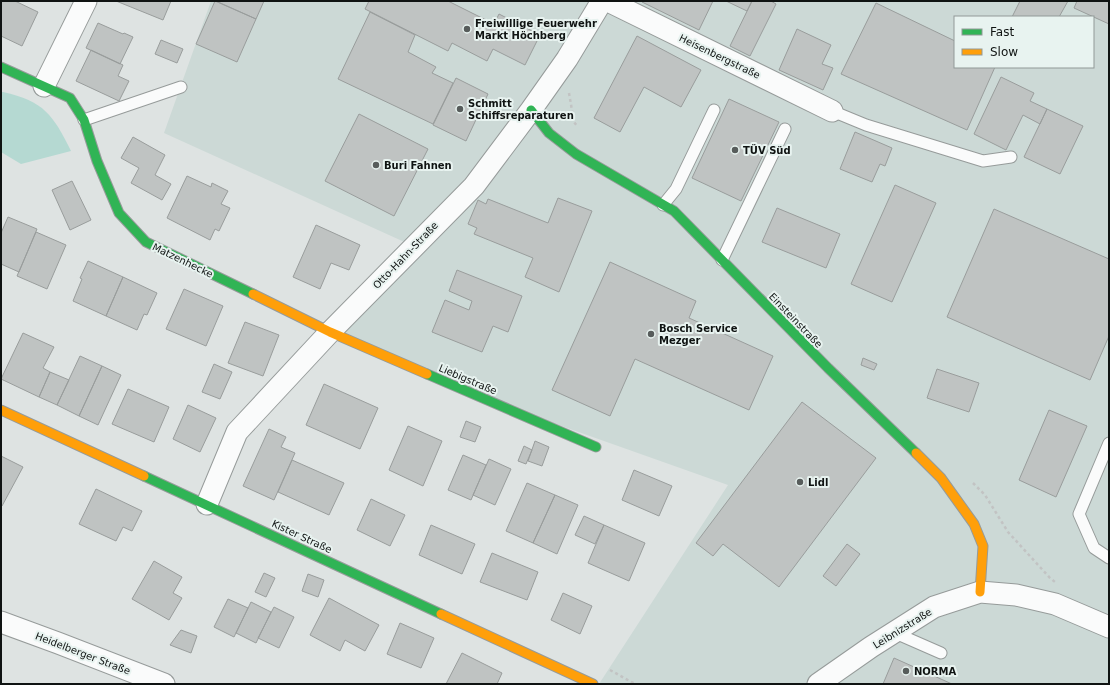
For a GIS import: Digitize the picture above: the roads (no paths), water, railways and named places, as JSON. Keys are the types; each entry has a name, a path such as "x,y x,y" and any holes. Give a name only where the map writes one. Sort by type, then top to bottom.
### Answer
{"street":[{"path":"44,86 86,1"},
{"name":"Otto-Hahn-Straße","path":"207,504 237,432 330,332 474,186 531,110 566,59 602,1"},
{"name":"Heisenbergstraße","path":"608,1 832,111"},
{"name":"Matzenhecke","path":"1,67 70,98 84,120 97,161 119,213 146,242 330,332"},
{"name":"Einsteinstraße","path":"531,110 549,132 576,154 674,211 834,373 941,478 974,524 983,546 980,592"},
{"name":"Liebigstraße","path":"330,332 596,447"},
{"name":"Kister Straße","path":"1,410 207,504 593,684"},
{"name":"Leibnizstraße","path":"818,684 893,632 934,607 980,592 1016,595 1055,604 1109,627"},
{"name":"Heidelberger Straße","path":"1,622 164,684"}],"lane":[{"path":"84,120 181,87"},
{"path":"663,205 676,189 714,110"},
{"path":"832,111 866,125 983,161 1011,157"},
{"path":"722,260 786,129"},
{"path":"1109,443 1079,514 1094,548 1109,558"},
{"path":"893,632 941,653"}],"place":[{"name":"Freiwillige Feuerwehr Markt Höchberg","path":"467,29"},
{"name":"Schmitt Schiffsreparaturen","path":"460,109"},
{"name":"TÜV Süd","path":"735,150"},
{"name":"Buri Fahnen","path":"376,165"},
{"name":"Bosch Service Mezger","path":"651,334"},
{"name":"Lidl","path":"800,482"},
{"name":"NORMA","path":"906,671"}]}
